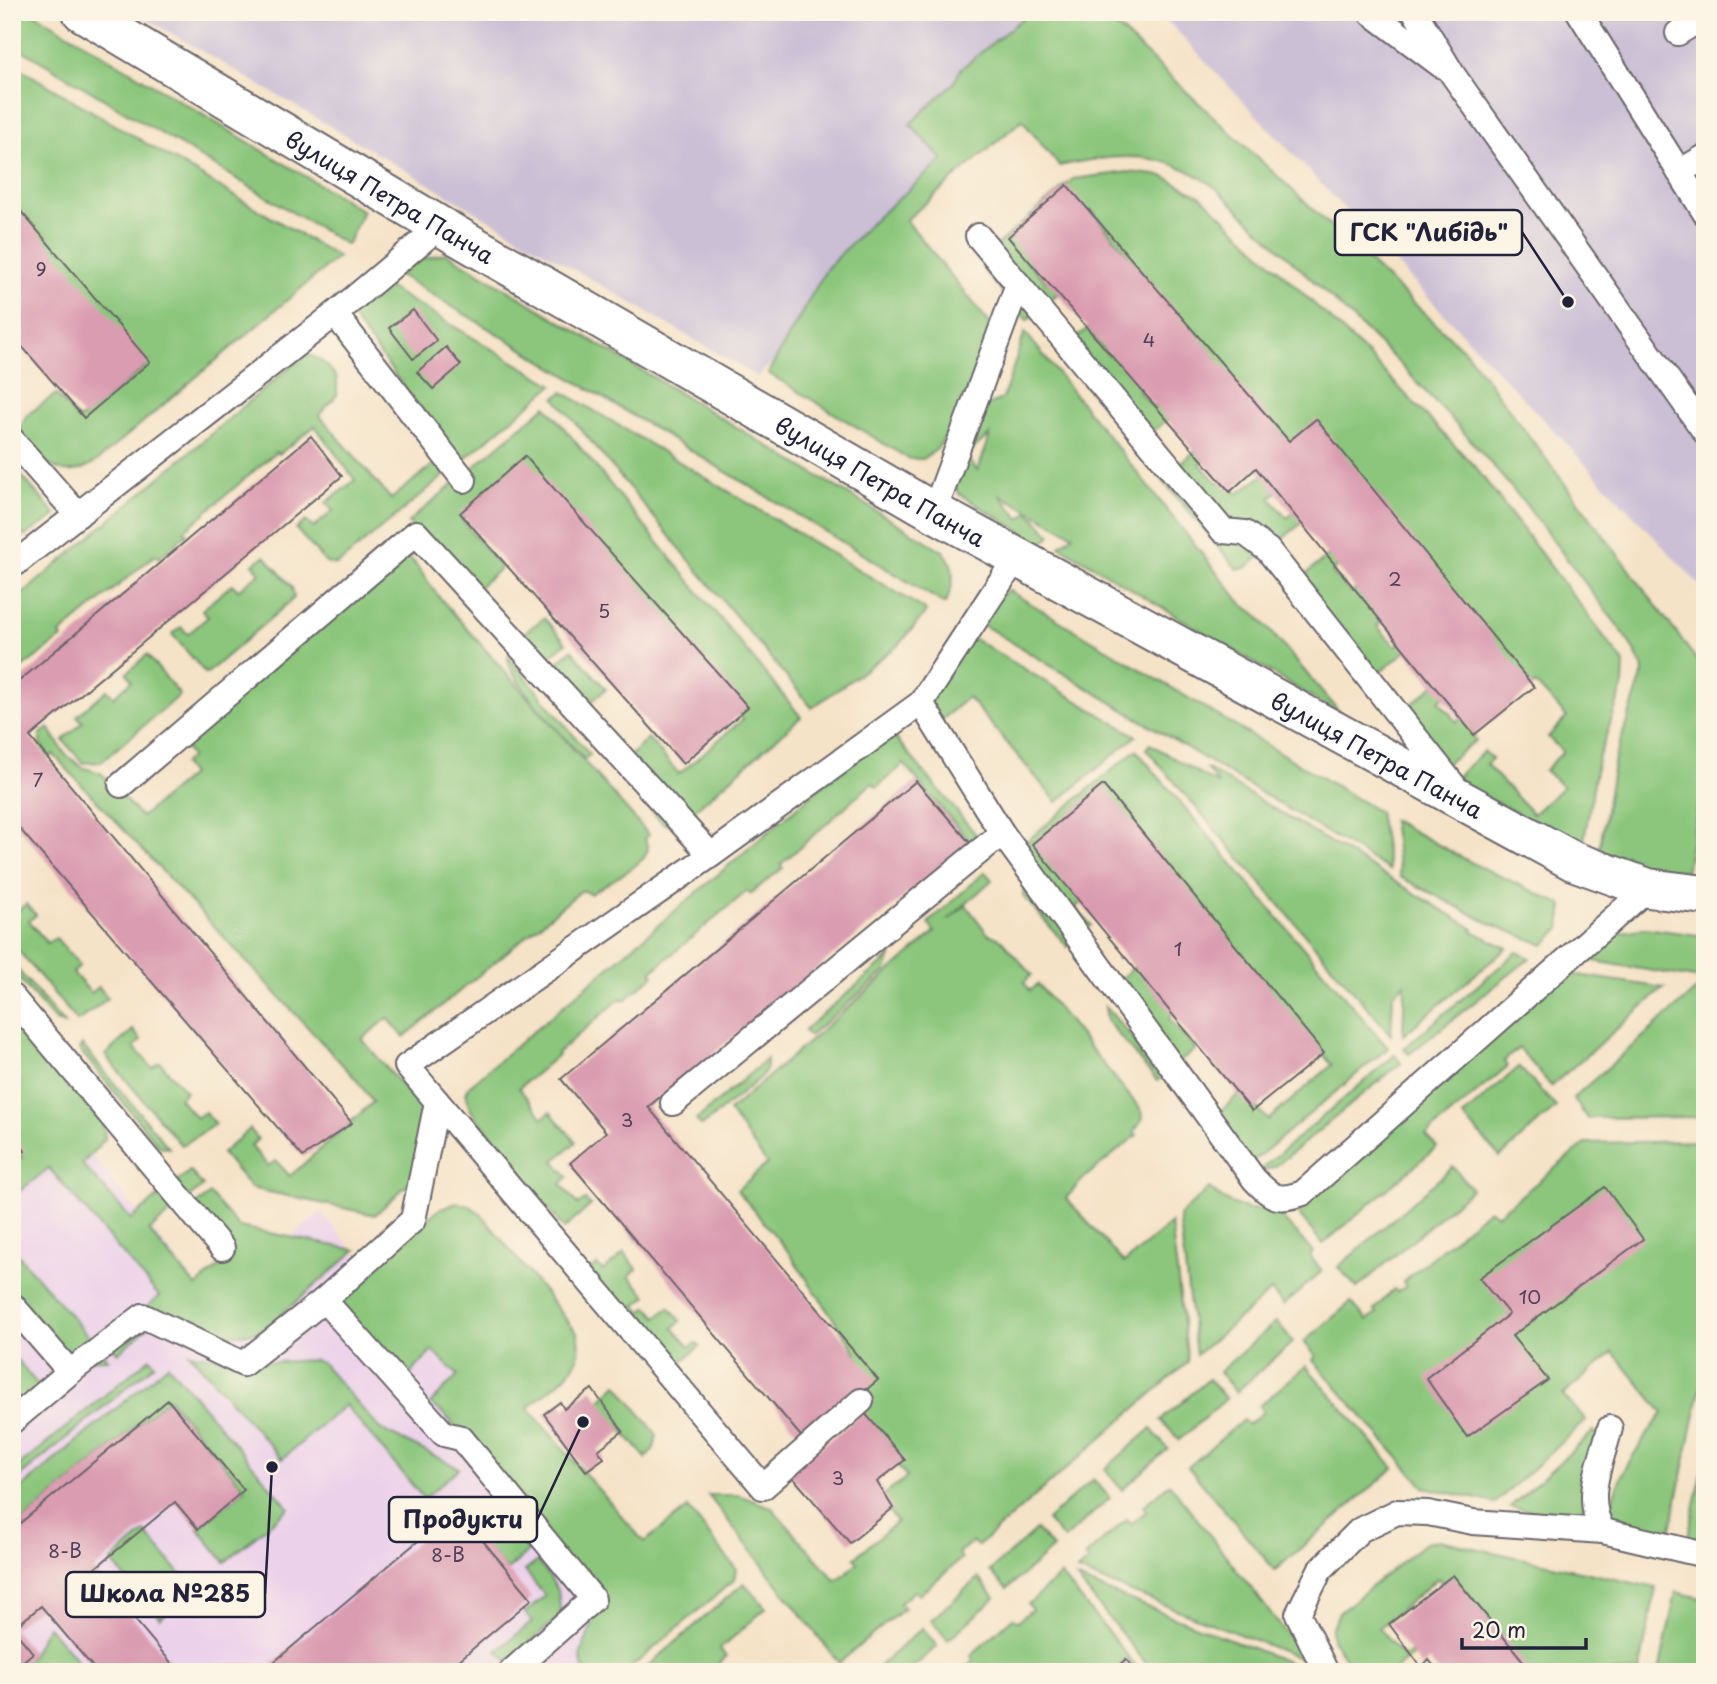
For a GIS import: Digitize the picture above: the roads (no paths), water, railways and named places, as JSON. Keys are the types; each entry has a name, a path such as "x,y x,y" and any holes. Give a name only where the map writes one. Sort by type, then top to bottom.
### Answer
{"street":[{"name":"вулиця Петра Панча","path":"82,12 440,226 1016,558 1573,861 1648,888 1705,895"}],"lane":[{"path":"1370,12 1453,75"},
{"path":"1415,12 1453,75 1705,432"},
{"path":"1579,12 1705,213"},
{"path":"1678,33 1705,16"},
{"path":"1679,172 1705,157"},
{"path":"12,566 335,314 440,226"},
{"path":"978,236 1223,531 1245,533 1268,550 1467,802"},
{"path":"934,512 1018,284"},
{"path":"335,314 464,480"},
{"path":"12,440 78,514"},
{"path":"121,785 416,533 711,855"},
{"path":"861,1401 763,1487 407,1066 711,855 921,704 1016,558"},
{"path":"921,704 1002,833 1254,1179 1268,1194 1285,1199 1303,1193 1648,888"},
{"path":"673,1103 1002,833"},
{"path":"12,997 222,1248"},
{"path":"12,1421 70,1372 144,1316 243,1364 324,1300 412,1220 437,1102"},
{"path":"324,1300 444,1434 461,1438 593,1598 511,1672"},
{"path":"12,1305 70,1372"},
{"path":"1603,1531 1594,1516 1592,1502 1610,1428"},
{"path":"1326,1672 1298,1614 1320,1570 1360,1530 1397,1512 1428,1513 1473,1522 1603,1531 1705,1555"}],"place":[{"name":"ГСК \"Либідь\"","path":"1568,302"},
{"name":"Продукти","path":"583,1422"},
{"name":"Школа №285","path":"272,1467"}]}
